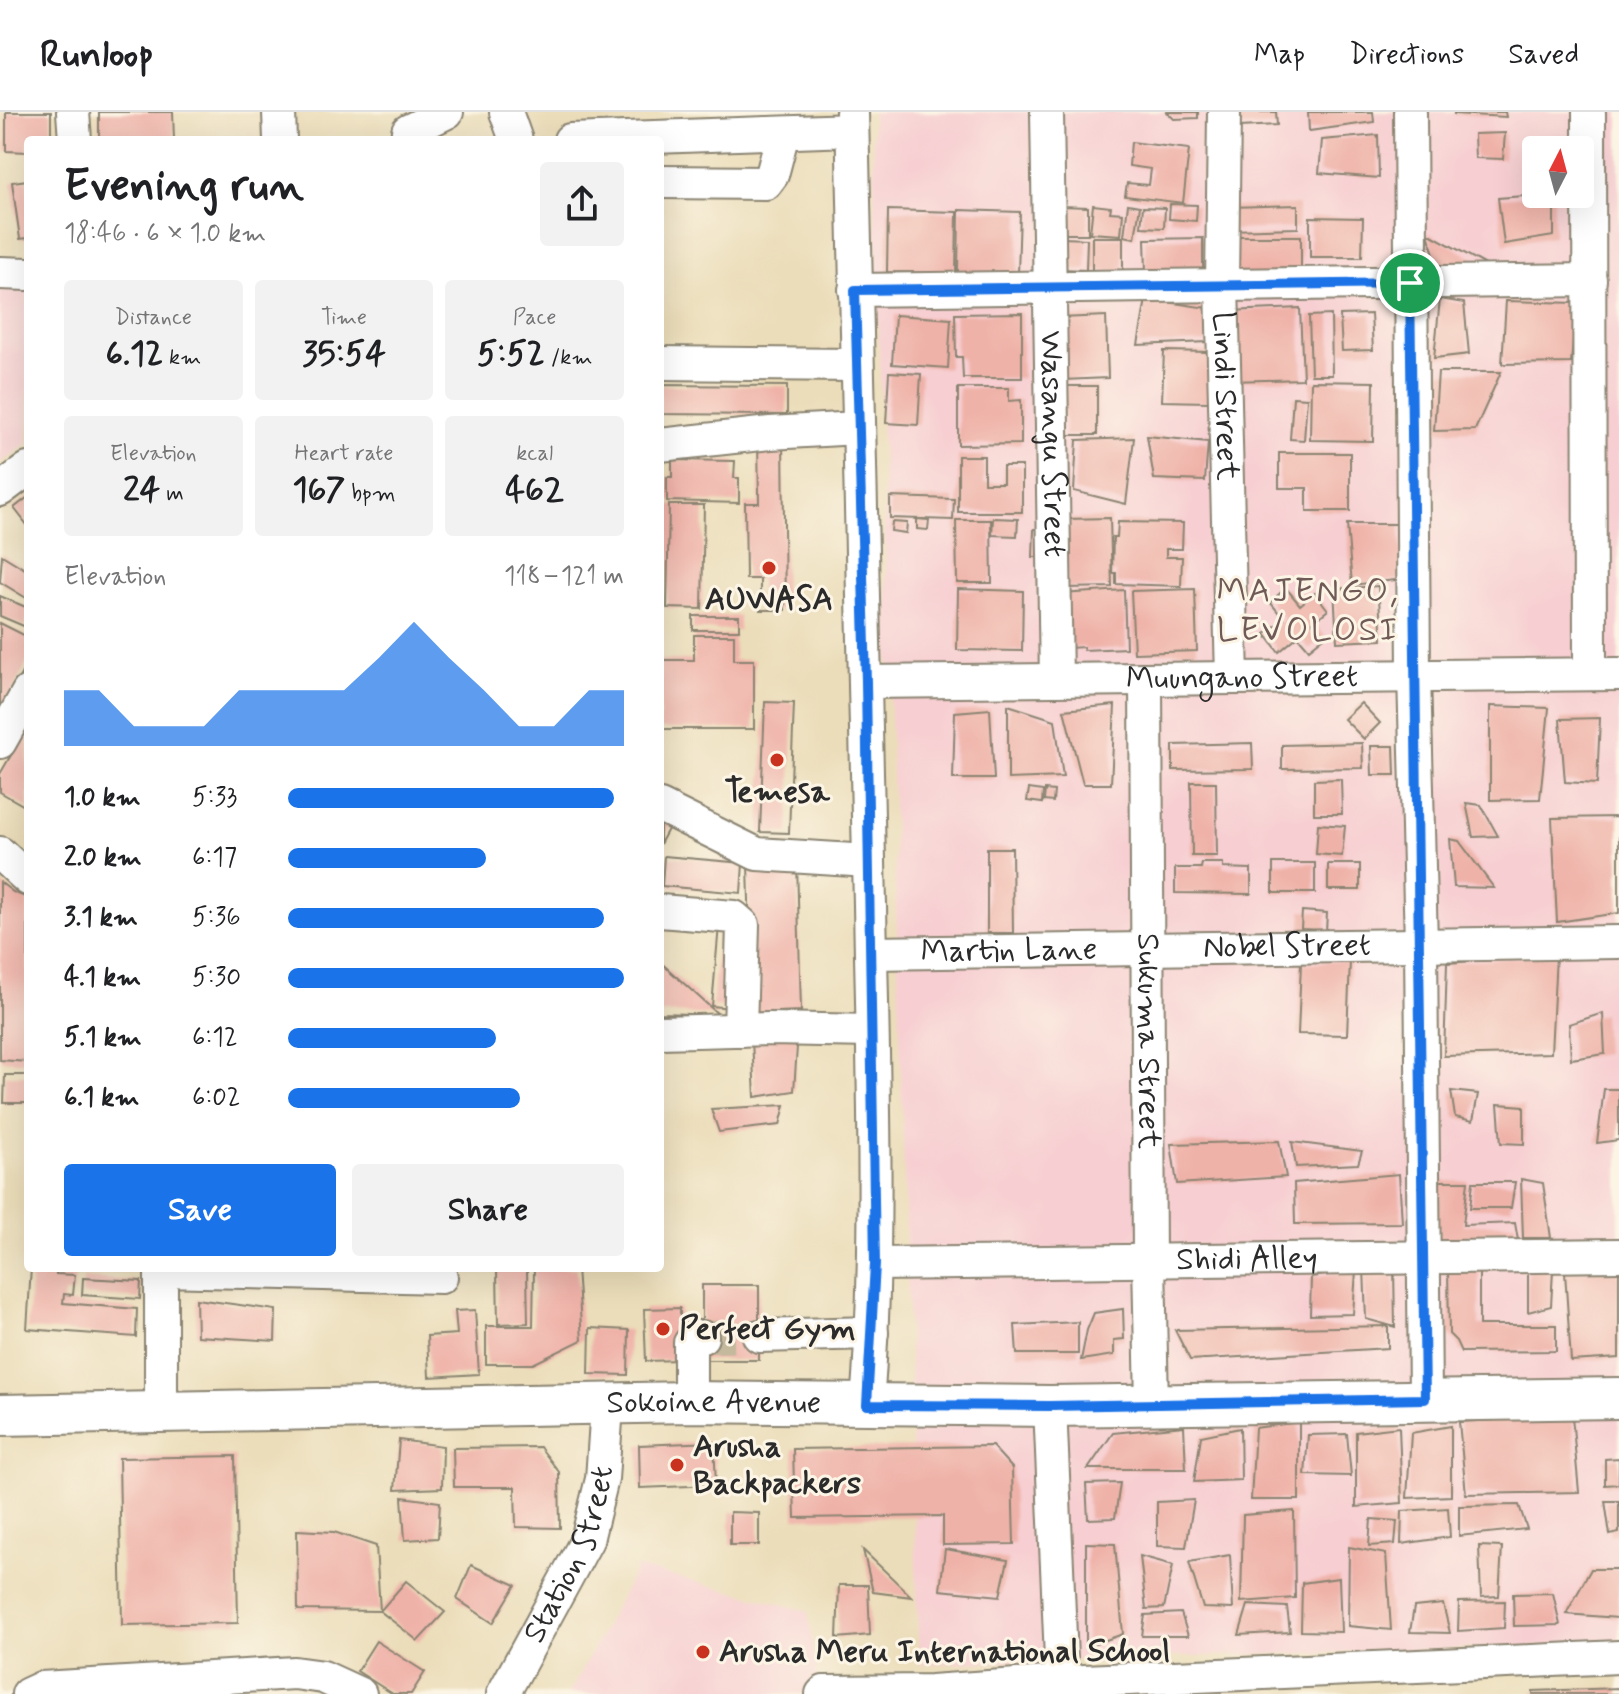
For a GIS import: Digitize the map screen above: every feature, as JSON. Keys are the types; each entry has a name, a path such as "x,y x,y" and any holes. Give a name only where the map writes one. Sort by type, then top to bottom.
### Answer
{"main road":[{"name":"Sokoine Avenue","path":"0,1415 607,1406 690,1402 1050,1406 1619,1398"}],"street":[{"path":"73,112 75,136"},
{"path":"279,112 280,136"},
{"path":"407,136 408,131 447,112"},
{"path":"506,112 515,136"},
{"name":"Wasangu Street","path":"1047,112 1056,680"},
{"name":"Lindi Street","path":"1224,112 1222,285 1232,678"},
{"path":"1410,112 1414,674 1421,944 1425,1399"},
{"path":"1589,112 1590,280 1604,674"},
{"path":"664,137 783,133 852,121 855,365 866,682 875,1264 867,1405"},
{"path":"664,182 766,183 772,175 783,133"},
{"path":"0,273 24,274"},
{"path":"855,290 1590,280"},
{"path":"664,363 855,365"},
{"path":"664,445 770,433 858,428"},
{"path":"0,490 24,472"},
{"name":"Muungano Street","path":"866,682 1604,674"},
{"name":"Sukuma Street","path":"1146,679 1152,1404"},
{"path":"0,742 24,699"},
{"path":"664,808 757,854 869,861"},
{"path":"0,853 24,875"},
{"path":"664,911 734,917 743,925 740,1030"},
{"name":"Nobel Street","path":"1147,950 1619,942"},
{"name":"Martin Lane","path":"871,953 1147,950"},
{"path":"664,1032 872,1031"},
{"name":"Shidi Alley","path":"875,1264 1619,1255"},
{"path":"161,1272 161,1413"},
{"path":"266,1272 441,1277"},
{"path":"759,1336 872,1333"},
{"path":"690,1402 690,1343 695,1337 702,1337"},
{"name":"Station Street","path":"503,1694 587,1540 602,1479 607,1406"},
{"path":"1050,1406 1062,1682"},
{"path":"823,1693 931,1691 1062,1682 1619,1657"},
{"path":"28,1694 41,1688 294,1673 323,1677 360,1694"}],"shaded area":[{"path":"872,112 1619,112 1619,1644 919,1664"},
{"path":"0,286 24,286 24,446 0,463"},
{"name":"Arusha Meru International School","path":"637,1567 808,1611 820,1694 569,1694"}],"building":[{"path":"6,112 51,112 51,136 24,136 24,152 6,151"},
{"path":"99,112 173,112 174,136 99,136"},
{"path":"1167,112 1198,112 1198,118 1174,119"},
{"path":"1239,112 1276,112 1277,125 1240,127"},
{"path":"1308,112 1373,112 1374,122 1309,131"},
{"path":"1505,112 1506,117 1454,114"},
{"path":"1505,133 1503,159 1475,158 1474,134"},
{"path":"1378,135 1379,178 1319,173 1322,140"},
{"path":"1131,142 1189,149 1183,203 1125,196 1127,183 1149,185 1151,169 1129,166"},
{"path":"24,180 24,238 20,239 12,182"},
{"path":"1522,196 1522,208 1554,208 1554,236 1504,244 1498,198"},
{"path":"1128,204 1140,206 1135,238 1124,236"},
{"path":"1170,204 1197,205 1196,221 1169,219"},
{"path":"1093,205 1111,207 1110,212 1123,213 1121,235 1090,233"},
{"path":"1298,205 1298,228 1231,230 1230,207"},
{"path":"1060,206 1088,207 1088,234 1059,234"},
{"path":"1143,207 1165,208 1164,228 1141,227"},
{"path":"888,210 957,212 956,273 887,272"},
{"path":"959,210 1020,212 1018,274 958,272"},
{"path":"1310,217 1363,218 1362,257 1310,257"},
{"path":"1428,233 1495,270 1439,272"},
{"path":"1232,236 1301,236 1301,276 1232,276"},
{"path":"1092,237 1123,237 1123,271 1092,270"},
{"path":"1062,238 1087,239 1086,270 1061,269"},
{"path":"1203,238 1203,270 1146,271 1145,239"},
{"path":"1146,299 1208,308 1208,342 1138,345"},
{"path":"1440,299 1464,303 1469,354 1434,358"},
{"path":"1506,301 1576,303 1571,363 1502,364"},
{"path":"1300,308 1303,379 1232,381 1229,311"},
{"path":"1022,313 1022,378 963,378 962,357 956,357 955,314"},
{"path":"1371,314 1373,350 1342,351 1340,315"},
{"path":"895,315 951,319 948,368 892,364"},
{"path":"1331,315 1332,375 1311,375 1309,316"},
{"path":"1106,316 1108,378 1063,380 1060,318"},
{"path":"1164,351 1209,352 1208,402 1162,401"},
{"path":"889,372 921,374 918,425 886,423"},
{"path":"1438,372 1501,372 1475,430 1434,431"},
{"path":"1311,381 1374,382 1373,441 1310,440"},
{"path":"664,385 787,386 787,415 664,414"},
{"path":"1065,386 1097,386 1097,435 1065,435"},
{"path":"958,388 1009,388 1009,401 1021,400 1021,444 958,445"},
{"path":"1293,397 1307,398 1304,440 1290,439"},
{"path":"1147,436 1208,442 1205,481 1154,479"},
{"path":"1134,438 1126,504 1074,491 1077,440"},
{"path":"758,439 783,439 785,610 760,610 760,579 746,579 745,503 759,503"},
{"path":"1279,453 1350,453 1350,511 1307,511 1307,488 1279,488"},
{"path":"958,456 984,456 984,483 1003,483 1003,466 1022,466 1022,512 958,512"},
{"path":"672,460 735,461 734,478 739,478 739,503 667,501 667,477 672,477"},
{"path":"890,497 954,499 953,520 890,518"},
{"path":"24,500 24,521 14,508"},
{"path":"669,505 704,505 702,609 667,608"},
{"path":"993,518 1018,519 1017,536 992,535"},
{"path":"1110,518 1112,587 1067,588 1066,519"},
{"path":"917,519 929,520 928,530 917,529"},
{"path":"956,520 991,520 992,583 957,583"},
{"path":"892,522 907,523 906,533 891,531"},
{"path":"1118,522 1183,523 1182,549 1166,549 1166,557 1182,557 1181,586 1116,584 1116,573 1112,573 1113,537 1117,537"},
{"path":"1347,524 1399,524 1404,579 1352,585"},
{"path":"1034,529 1042,529 1041,557 1033,557"},
{"path":"2,555 24,569 24,597 0,582"},
{"path":"1378,586 1382,640 1337,642 1334,589"},
{"path":"1286,588 1300,605 1315,593 1328,610 1313,622 1325,636 1309,649 1298,636 1279,652 1265,634 1284,619 1270,602"},
{"path":"958,589 1023,591 1022,651 957,650"},
{"path":"1195,589 1197,651 1134,653 1131,591"},
{"path":"1124,590 1126,648 1068,648 1061,594"},
{"path":"0,596 24,606 24,626 0,616"},
{"path":"693,616 739,616 739,630 693,630"},
{"path":"0,623 24,635 24,669 4,707 0,705"},
{"path":"694,635 734,635 734,660 754,660 754,729 664,729 664,660 694,660"},
{"path":"765,702 794,703 789,833 760,832"},
{"path":"1361,703 1380,723 1364,739 1344,719"},
{"path":"1008,705 1055,720 1063,777 1008,779"},
{"path":"1115,705 1111,784 1083,784 1064,710"},
{"path":"1490,706 1549,708 1540,799 1490,800"},
{"path":"990,709 994,779 953,779 955,712"},
{"path":"1600,718 1597,784 1565,782 1560,719"},
{"path":"24,733 24,806 0,792 0,774"},
{"path":"1252,743 1253,769 1173,770 1173,745"},
{"path":"1362,743 1363,768 1282,769 1282,745"},
{"path":"1371,746 1394,746 1395,775 1372,775"},
{"path":"1341,779 1342,814 1314,814 1314,780"},
{"path":"1191,782 1216,782 1217,856 1192,856"},
{"path":"1029,789 1043,791 1042,803 1027,801"},
{"path":"1045,790 1054,791 1053,802 1044,801"},
{"path":"1466,803 1481,805 1498,836 1473,837"},
{"path":"664,815 673,820 664,837"},
{"path":"1619,817 1619,913 1557,922 1552,818"},
{"path":"1318,824 1345,826 1342,856 1316,854"},
{"path":"1450,839 1459,841 1494,888 1454,887"},
{"path":"987,848 1012,848 1013,933 987,933"},
{"path":"664,856 743,863 741,893 664,886"},
{"path":"797,862 801,1011 752,1013 748,863"},
{"path":"1202,863 1223,863 1223,868 1251,869 1251,894 1175,893 1175,868 1201,868"},
{"path":"1273,863 1315,863 1315,893 1273,893"},
{"path":"1328,864 1360,864 1360,890 1328,890"},
{"path":"0,882 24,896 24,1062 0,1060"},
{"path":"1302,911 1327,913 1326,931 1301,929"},
{"path":"719,925 739,926 731,1008 712,1006"},
{"path":"1556,955 1551,1053 1444,1056 1447,963"},
{"path":"1350,961 1347,1035 1298,1034 1301,963"},
{"path":"664,966 719,1015 664,1013"},
{"path":"1603,1013 1605,1054 1571,1059 1569,1024"},
{"path":"798,1032 794,1091 755,1097 752,1040"},
{"path":"5,1075 24,1075 24,1103 4,1103"},
{"path":"1604,1089 1619,1089 1619,1140 1597,1143"},
{"path":"1451,1091 1478,1094 1473,1121 1455,1117"},
{"path":"1498,1104 1524,1106 1524,1144 1501,1143"},
{"path":"785,1105 780,1125 719,1132 711,1109"},
{"path":"1279,1141 1286,1177 1177,1184 1171,1144"},
{"path":"1292,1142 1362,1151 1358,1164 1296,1167"},
{"path":"1399,1174 1402,1223 1295,1224 1294,1183"},
{"path":"1521,1179 1543,1183 1551,1238 1523,1238"},
{"path":"1438,1181 1468,1181 1463,1225 1515,1223 1519,1246 1438,1248"},
{"path":"1473,1182 1515,1182 1511,1208 1470,1208"},
{"path":"1394,1267 1395,1327 1366,1319 1364,1268"},
{"path":"1448,1268 1479,1268 1479,1325 1556,1325 1556,1351 1461,1352 1449,1334"},
{"path":"1619,1269 1619,1358 1571,1361 1565,1272"},
{"path":"1553,1270 1551,1306 1528,1312 1528,1271"},
{"path":"1356,1271 1353,1314 1310,1315 1311,1277"},
{"path":"31,1272 75,1275 73,1295 64,1294 63,1303 137,1309 136,1337 27,1329"},
{"path":"497,1272 527,1272 528,1323 498,1324"},
{"path":"534,1272 577,1272 582,1340 533,1364 486,1364 486,1326 533,1326"},
{"path":"83,1278 141,1281 140,1299 82,1295"},
{"path":"702,1285 759,1285 759,1360 702,1360"},
{"path":"196,1299 276,1310 275,1341 197,1336"},
{"path":"680,1308 680,1360 646,1361 644,1309"},
{"path":"1123,1309 1124,1339 1114,1340 1114,1355 1081,1360 1094,1313"},
{"path":"475,1310 479,1374 429,1377 427,1336 457,1334 455,1311"},
{"path":"1078,1322 1078,1354 1017,1354 1015,1325"},
{"path":"1388,1326 1388,1348 1190,1360 1175,1330"},
{"path":"590,1328 629,1330 628,1375 589,1374"},
{"path":"1572,1416 1579,1492 1466,1494 1459,1422"},
{"path":"1299,1422 1299,1500 1251,1500 1255,1428"},
{"path":"1184,1426 1186,1469 1088,1469 1113,1433"},
{"path":"1451,1426 1451,1496 1407,1498 1411,1433"},
{"path":"1399,1427 1402,1503 1356,1507 1356,1432"},
{"path":"1240,1428 1241,1480 1194,1482 1201,1436"},
{"path":"1347,1434 1351,1476 1305,1475 1308,1435"},
{"path":"399,1440 443,1446 442,1488 395,1490"},
{"name":"Arusha Backpackers","path":"714,1442 716,1485 640,1488 639,1445"},
{"path":"992,1446 1012,1468 1014,1544 943,1545 943,1516 795,1518 793,1449"},
{"path":"540,1447 559,1472 560,1528 516,1527 515,1487 454,1487 453,1448"},
{"path":"235,1456 238,1623 122,1625 119,1458"},
{"path":"1619,1458 1619,1484 1605,1485 1605,1459"},
{"path":"1120,1483 1115,1518 1088,1519 1086,1484"},
{"path":"402,1497 440,1502 438,1538 405,1540"},
{"path":"1194,1500 1186,1547 1157,1546 1157,1502"},
{"path":"1605,1501 1619,1501 1619,1533 1610,1535"},
{"path":"1519,1505 1527,1529 1459,1536 1459,1506"},
{"path":"1448,1508 1450,1537 1401,1544 1402,1511"},
{"path":"1294,1511 1295,1598 1241,1602 1243,1515"},
{"path":"730,1512 759,1513 759,1545 730,1545"},
{"path":"1371,1519 1397,1521 1395,1544 1369,1546"},
{"path":"297,1530 334,1532 376,1546 380,1611 298,1610"},
{"path":"1086,1543 1115,1544 1123,1634 1086,1647"},
{"path":"1479,1546 1502,1547 1499,1596 1481,1597"},
{"path":"1349,1547 1386,1554 1391,1630 1348,1626"},
{"path":"945,1549 1008,1560 1000,1596 940,1590"},
{"path":"863,1550 912,1597 873,1592"},
{"path":"1230,1555 1233,1609 1203,1608 1189,1562"},
{"path":"1140,1556 1173,1565 1164,1608 1146,1609"},
{"path":"471,1565 516,1585 493,1623 457,1599"},
{"path":"1591,1569 1619,1569 1618,1618 1566,1614"},
{"path":"1339,1578 1341,1632 1301,1631 1302,1583"},
{"path":"406,1581 445,1612 418,1641 380,1611"},
{"path":"839,1585 868,1585 870,1635 837,1638"},
{"path":"1553,1593 1560,1625 1514,1626 1513,1594"},
{"path":"1505,1601 1504,1628 1458,1631 1459,1602"},
{"path":"1443,1604 1450,1633 1410,1632 1414,1607"},
{"path":"1248,1605 1287,1607 1290,1632 1239,1635"},
{"path":"1181,1613 1188,1636 1142,1636 1145,1615"},
{"path":"376,1641 425,1672 411,1694 393,1694 357,1671"},
{"path":"1619,1688 1619,1694 1533,1694 1533,1691"}],"tunnel":[{"path":"702,1337 759,1336"}],"place":[{"name":"AUWASA","path":"769,568"},
{"name":"Temesa","path":"777,760"},
{"name":"Perfect Gym","path":"663,1329"},
{"name":"Arusha Backpackers","path":"677,1465"},
{"name":"Arusha Meru International School","path":"703,1652"}],"district":[{"name":"MAJENGO, LEVOLOSI","path":"1308,610"}],"route":[{"path":"1410,283 1425,1399 1050,1406 867,1405 875,1264 866,682 855,290 1410,283"}]}
